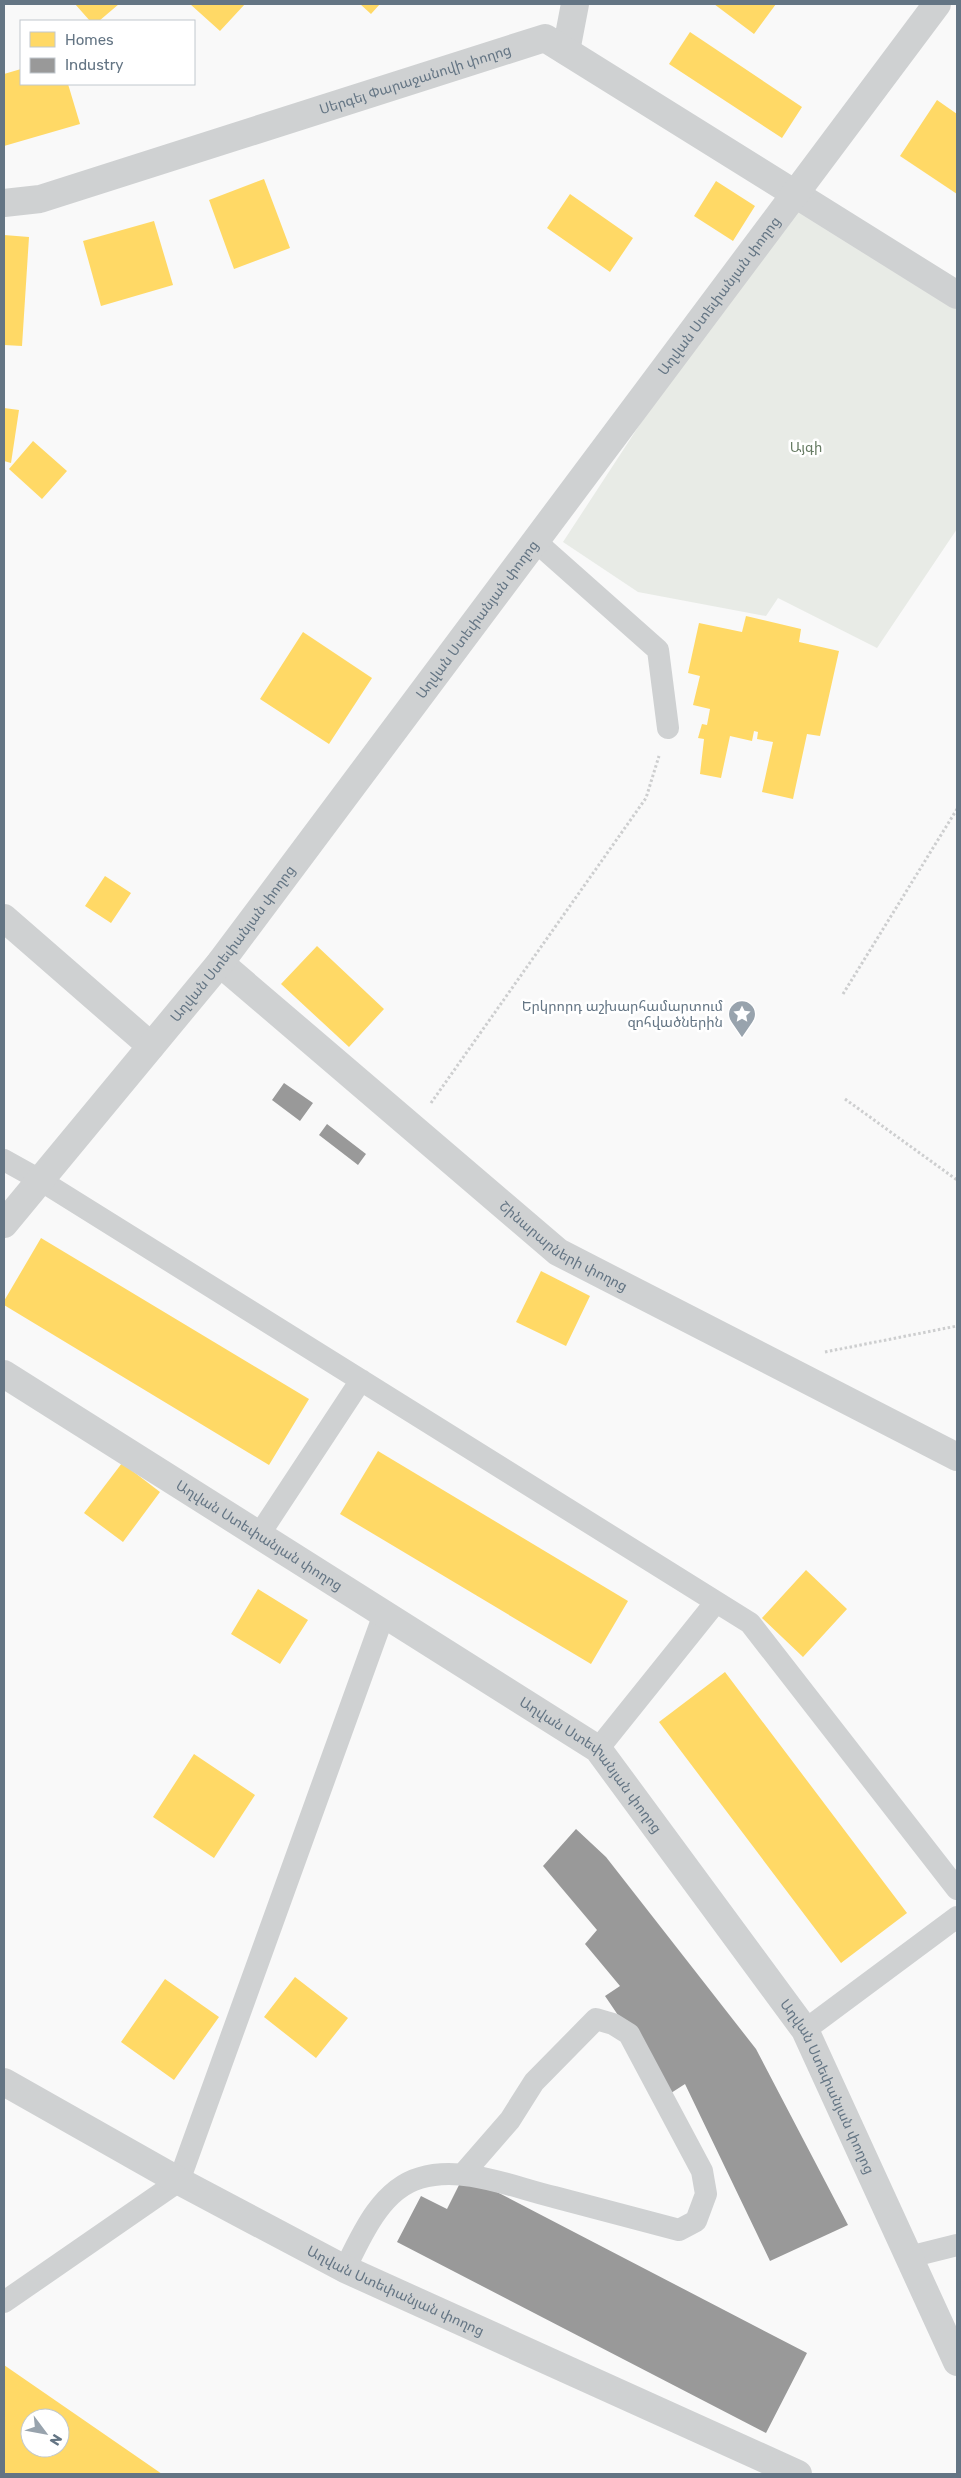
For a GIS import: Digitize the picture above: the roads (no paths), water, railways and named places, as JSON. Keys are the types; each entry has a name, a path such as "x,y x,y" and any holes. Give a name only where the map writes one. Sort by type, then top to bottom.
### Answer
{"street":[{"path":"566,51 574,4"},
{"name":"Աղվան Ստեփանյան փողոց","path":"4,1224 220,963 794,192 937,4"},
{"name":"Սերգեյ Փարաջանովի փողոց","path":"4,203 40,200 545,38 957,295"},
{"path":"4,918 151,1046"},
{"name":"Շինարարների փողոց","path":"220,963 558,1252 957,1457"},
{"name":"Աղվան Ստեփանյան փողոց","path":"4,1374 598,1749 805,2030 957,2362"},
{"name":"Աղվան Ստեփանյան փողոց","path":"4,2082 180,2181 345,2269 798,2474"}],"lane":[{"path":"534,540 658,650 668,728"},
{"path":"4,1160 40,1180 750,1623 957,1889"},
{"path":"259,1535 361,1380"},
{"path":"598,1749 716,1602"},
{"path":"5,2300 180,2181 384,1614"},
{"path":"805,2030 957,1917"},
{"path":"345,2269 366,2228 380,2206 403,2186 420,2178 463,2174 679,2230 696,2221 706,2194 702,2171 629,2034 613,2024 596,2019 534,2082 510,2120 463,2174"},
{"path":"909,2257 957,2245"}],"place":[{"name":"Երկրորդ աշխարհամարտում զոհվածներին","path":"742,1038"}],"park label":[{"name":"Այգի","path":"806,447"}]}
